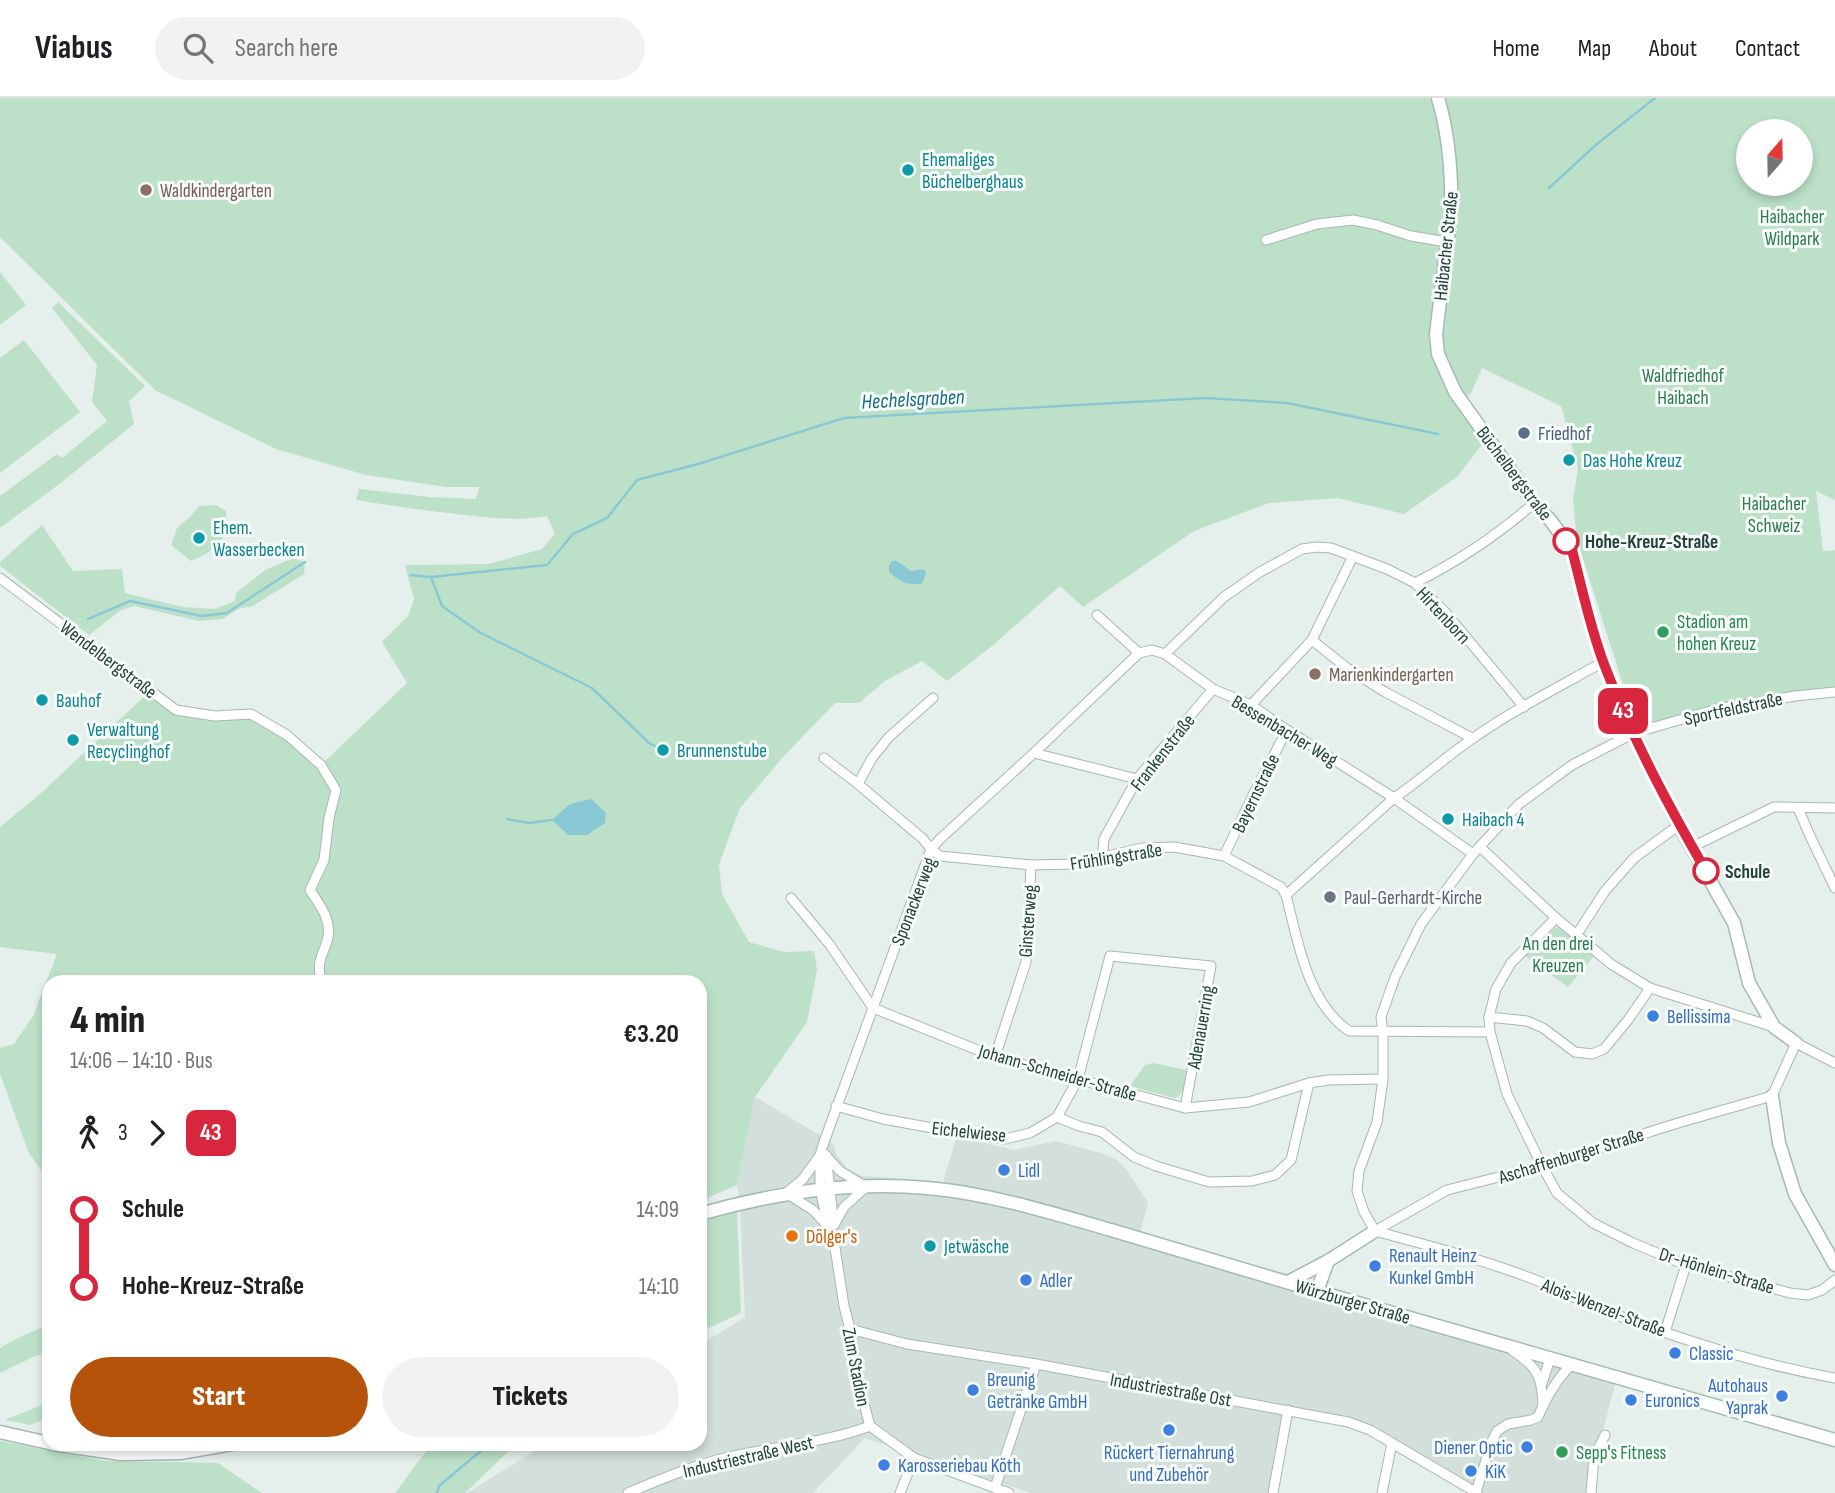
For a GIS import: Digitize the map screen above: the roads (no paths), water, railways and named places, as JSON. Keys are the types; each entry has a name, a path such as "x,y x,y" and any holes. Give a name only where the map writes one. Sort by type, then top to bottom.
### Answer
{"main road":[{"name":"Haibacher Straße","path":"1438,98 1450,155 1451,212 1436,334 1438,354 1455,393"},
{"name":"Büchelbergstraße","path":"1455,393 1534,503 1572,550 1603,662 1634,733 1679,824 1734,923 1749,983 1774,1027 1796,1043"},
{"path":"1772,1096 1779,1143 1795,1194 1835,1265"},
{"name":"Würzburger Straße","path":"707,1212 786,1193 825,1189 923,1188 968,1193 1064,1216 1835,1440"},
{"name":"Aschaffenburger Straße","path":"1288,1282 1328,1261 1375,1231"},
{"path":"1317,1291 1328,1261"},
{"path":"0,1432 42,1441"},
{"path":"102,1451 121,1454 192,1451"}],"street":[{"path":"1266,240 1317,223 1353,220 1411,236 1447,242"},
{"path":"1415,583 1471,551 1534,503"},
{"name":"Hirtenborn","path":"1165,654 1224,597 1260,572 1302,548 1331,548 1415,583 1446,613 1524,707"},
{"path":"1251,705 1312,640 1353,556"},
{"name":"Wendelbergstraße","path":"0,578 176,710 215,716 251,714 287,735 321,765 336,790 329,818 324,860 310,890 324,912 328,925 328,938 318,966 320,975"},
{"path":"1097,615 1139,653 1152,650 1165,654"},
{"path":"1312,640 1347,668 1385,692 1472,738"},
{"name":"Sponackerweg","path":"825,1189 824,1142 932,849 1139,653"},
{"name":"Bessenbacher Weg","path":"1165,654 1213,689 1251,705 1477,850 1611,964 1650,988 1774,1027"},
{"path":"1490,1032 1349,1031 1337,1023 1321,1001 1309,975 1286,895 1394,798 1472,738 1603,662"},
{"name":"Frankenstraße","path":"1102,858 1104,839 1137,779 1213,689"},
{"name":"Sportfeldstraße","path":"1375,1231 1364,1212 1357,1191 1359,1171 1377,1122 1383,1079 1381,1017 1407,949 1430,910 1477,850 1519,804 1572,765 1634,733 1717,709 1835,692"},
{"path":"858,784 872,758 889,737 933,698"},
{"name":"Bayernstraße","path":"1224,856 1287,730"},
{"path":"1034,753 1137,779"},
{"name":"Frühlingstraße","path":"824,758 940,856 1031,865 1074,864 1142,848 1174,847 1224,856 1281,887 1286,895"},
{"path":"1692,847 1774,807 1835,808"},
{"path":"1798,808 1835,888"},
{"path":"1577,934 1605,891 1634,858 1679,824"},
{"name":"Ginsterweg","path":"995,1057 1026,962 1031,865"},
{"path":"790,898 830,945 873,1008"},
{"path":"1556,918 1511,963 1496,989 1489,1017 1527,1021 1543,1028 1575,1052 1592,1054 1604,1049 1650,988"},
{"name":"Adenauerring","path":"1077,1079 1110,956 1211,966 1185,1108"},
{"name":"Johann-Schneider-Straße","path":"873,1008 995,1057 1185,1108 1249,1102 1309,1083 1328,1080 1383,1079"},
{"name":"Dr-Hönlein-Straße","path":"1489,1017 1490,1032 1507,1094 1542,1166 1557,1193 1593,1223 1686,1265 1790,1293 1808,1295 1822,1290 1835,1280"},
{"path":"1772,1096 1796,1043"},
{"name":"Büchelbergstraße","path":"1796,1043 1835,1063"},
{"path":"1077,1079 1057,1117 1102,1132 1134,1157 1209,1182 1252,1181 1275,1175 1291,1160 1309,1083"},
{"name":"Aschaffenburger Straße","path":"1375,1231 1447,1190 1542,1166 1772,1096"},
{"name":"Eichelwiese","path":"836,1106 883,1119 1005,1139 1030,1133 1057,1117"},
{"path":"823,1156 840,1171 866,1187 844,1207 831,1226 813,1210 786,1193 802,1181 823,1156"},
{"name":"Zum Stadion","path":"825,1189 844,1306 870,1426 914,1458 1009,1493"},
{"name":"Alois-Wenzel-Straße","path":"1375,1231 1477,1259 1665,1332 1749,1358 1835,1378"},
{"path":"1665,1332 1686,1265"},
{"name":"Industriestraße Ost","path":"849,1329 907,1344 1036,1364 1348,1422 1370,1430 1477,1493"},
{"path":"1505,1346 1535,1369 1542,1383"},
{"path":"1543,1405 1542,1383 1550,1359"},
{"path":"996,1488 1036,1364"},
{"path":"1477,1493 1497,1432 1508,1424 1538,1417 1560,1376 1571,1365"},
{"path":"1273,1493 1288,1410"},
{"name":"Industriestraße West","path":"628,1493 671,1474 728,1457 836,1437 870,1426"},
{"path":"1591,1493 1594,1458 1605,1435"},
{"path":"1382,1493 1392,1443"},
{"path":"900,1493 914,1458"}],"water":[{"path":"892,561 897,561 911,571 923,569 926,572 924,580 921,584 916,584 900,580 889,572"},
{"path":"591,799 606,813 605,823 587,835 568,835 552,820 570,804"}],"waterway":[{"path":"1549,188 1597,144 1655,98"},
{"name":"Hechelsgraben","path":"410,575 431,577 547,565 573,534 607,518 637,480 698,464 844,418 1205,398 1287,403 1438,434"},
{"path":"88,619 130,601 202,616 227,613 305,562"},
{"path":"431,577 442,606 479,632 592,688 649,743 661,749"},
{"path":"507,819 529,823 552,820"},
{"path":"437,1493 439,1486 481,1451"}],"place":[{"name":"Ehemaliges Büchelberghaus","path":"908,170"},
{"name":"Waldkindergarten","path":"146,190"},
{"name":"Friedhof","path":"1524,433"},
{"name":"Das Hohe Kreuz","path":"1569,460"},
{"name":"Ehem. Wasserbecken","path":"199,538"},
{"name":"Hohe-Kreuz-Straße","path":"1566,541"},
{"name":"Stadion am hohen Kreuz","path":"1663,632"},
{"name":"Marienkindergarten","path":"1315,674"},
{"name":"Bauhof","path":"42,700"},
{"name":"Verwaltung Recyclinghof","path":"73,740"},
{"name":"Brunnenstube","path":"663,750"},
{"name":"Haibach 4","path":"1448,819"},
{"name":"Schule","path":"1706,871"},
{"name":"Paul-Gerhardt-Kirche","path":"1330,897"},
{"name":"Bellissima","path":"1653,1016"},
{"name":"Lidl","path":"1004,1170"},
{"name":"Dölger's","path":"792,1236"},
{"name":"Jetwäsche","path":"930,1246"},
{"name":"Renault Heinz Kunkel GmbH","path":"1375,1266"},
{"name":"Adler","path":"1026,1280"},
{"name":"Classic","path":"1675,1353"},
{"name":"Breunig Getränke GmbH","path":"973,1390"},
{"name":"Autohaus Yaprak","path":"1782,1396"},
{"name":"Euronics","path":"1631,1400"},
{"name":"Rückert Tiernahrung und Zubehör","path":"1169,1430"},
{"name":"Diener Optic","path":"1527,1447"},
{"name":"Sepp's Fitness","path":"1562,1452"},
{"name":"Karosseriebau Köth","path":"884,1465"},
{"name":"KiK","path":"1471,1471"}],"park label":[{"name":"Haibacher Wildpark","path":"1792,227"},
{"name":"Waldfriedhof Haibach","path":"1683,386"},
{"name":"Haibacher Schweiz","path":"1774,514"},
{"name":"An den drei Kreuzen","path":"1558,954"}]}
